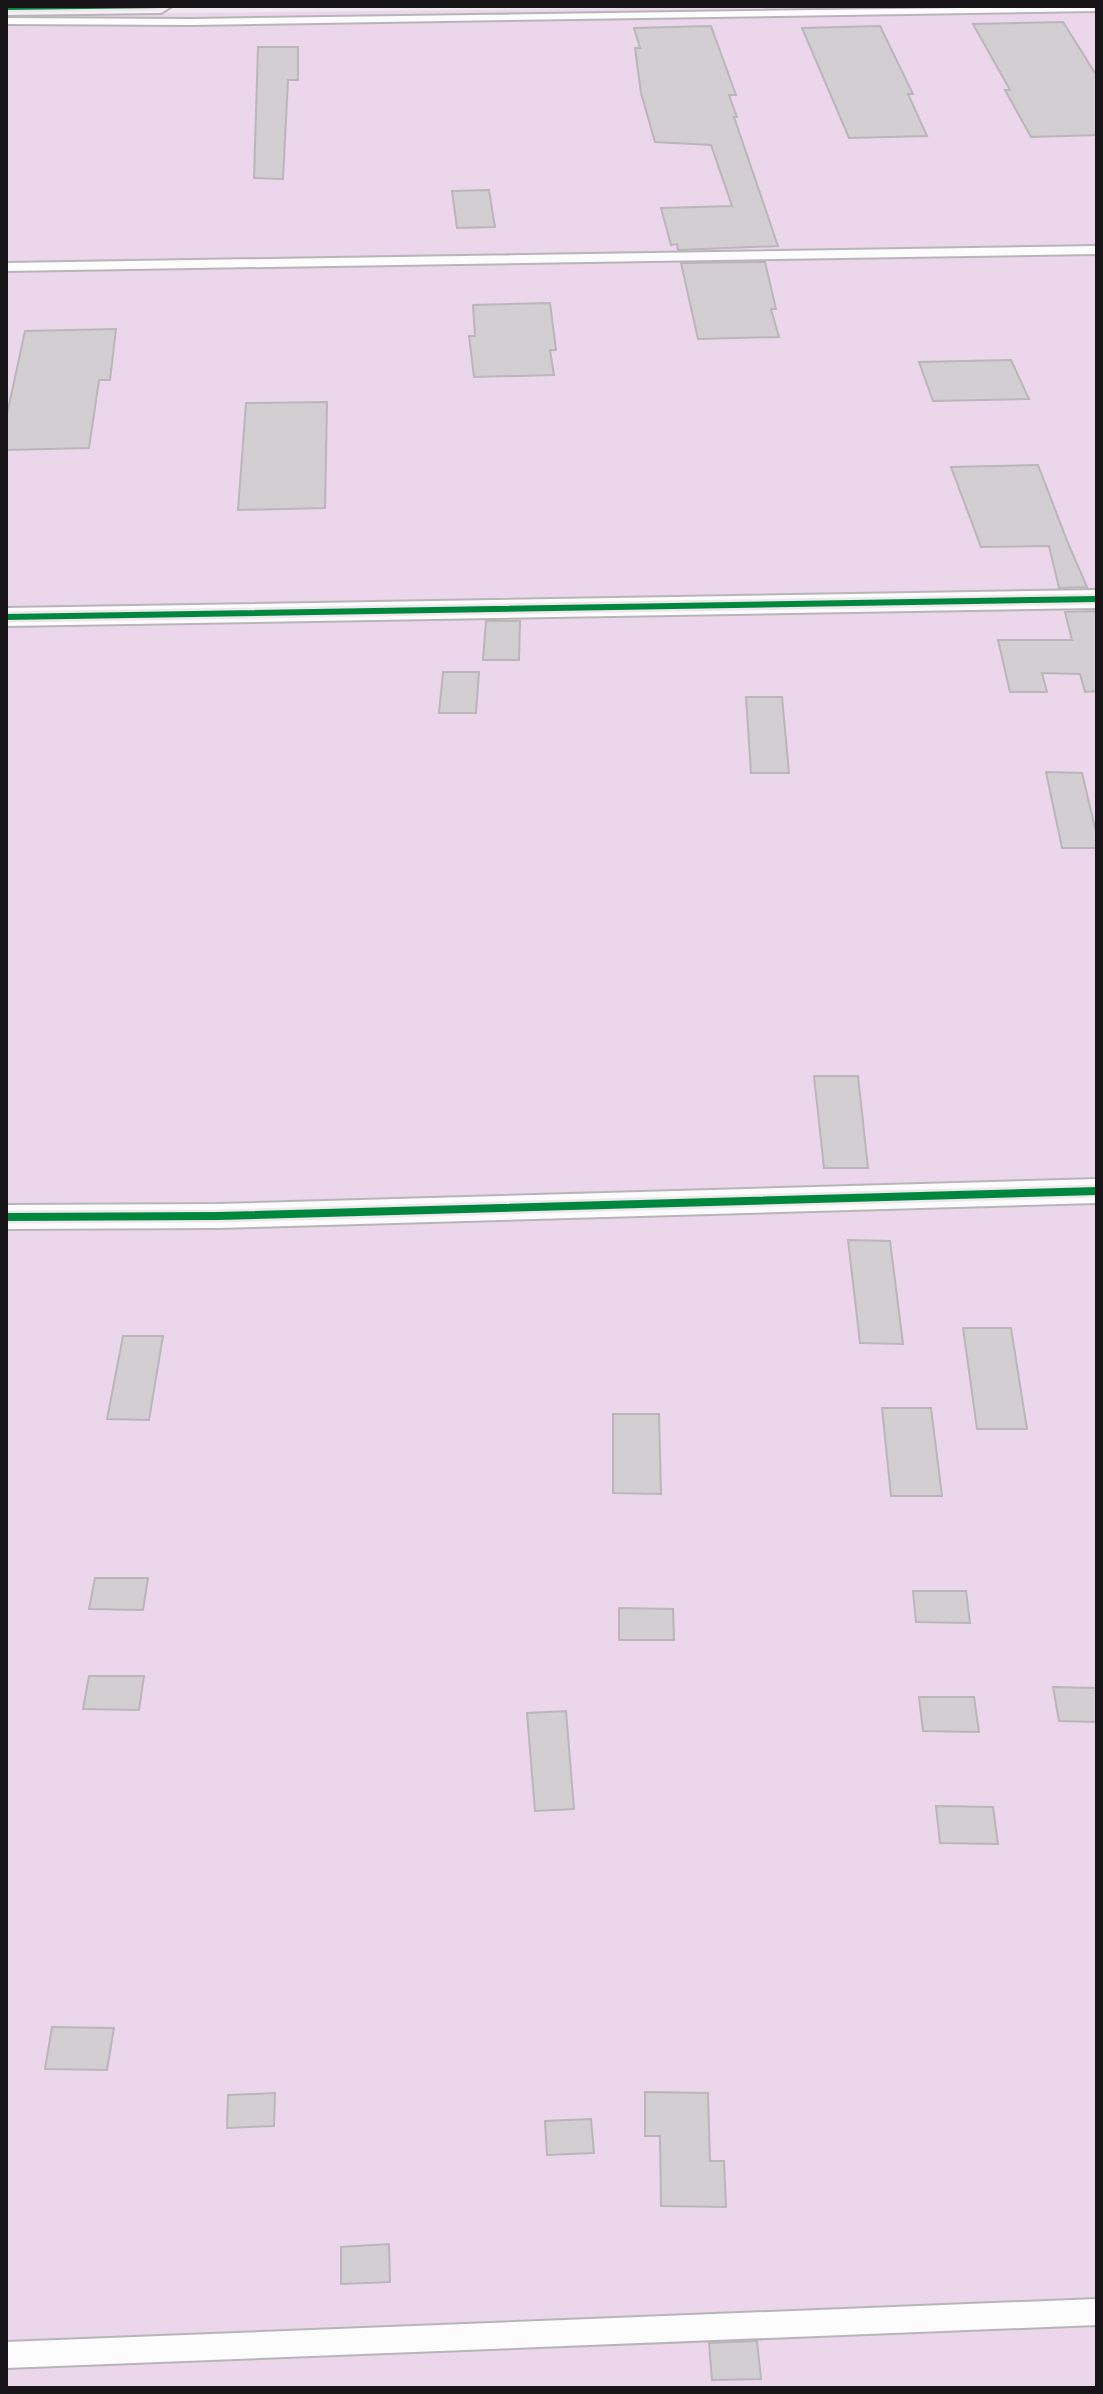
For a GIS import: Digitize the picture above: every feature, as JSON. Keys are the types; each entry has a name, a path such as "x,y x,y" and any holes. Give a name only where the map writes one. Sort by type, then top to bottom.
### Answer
{"street":[{"path":"6,8 161,6"},
{"path":"6,617 1097,599"},
{"path":"6,1217 218,1216 1097,1191"}],"lane":[{"path":"6,21 191,22 863,9 1097,8"},
{"path":"6,267 1097,250"},
{"path":"6,2355 1097,2312"}],"shaded area":[{"path":"1097,6 1097,2388 6,2388 6,15"}],"building":[{"path":"1063,22 1097,76 1097,135 1031,137 1005,90 1010,90 973,24"},
{"path":"711,26 736,95 729,95 737,117 734,117 778,246 678,250 677,244 671,245 661,208 732,206 711,145 655,142 641,93 635,48 640,48 634,28"},
{"path":"880,26 913,94 908,94 927,136 849,138 802,28"},
{"path":"258,47 298,47 298,80 288,80 283,179 254,178"},
{"path":"489,190 495,227 457,228 452,191"},
{"path":"765,262 776,309 771,309 779,337 698,339 681,263"},
{"path":"550,303 556,350 550,350 554,375 474,377 469,336 475,336 473,305"},
{"path":"116,329 110,380 99,380 89,448 6,450 6,419 25,331"},
{"path":"1011,360 1029,399 933,401 919,362"},
{"path":"327,402 325,508 238,510 246,403"},
{"path":"1038,465 1087,587 1059,588 1049,546 981,547 951,467"},
{"path":"1097,611 1097,691 1085,692 1080,674 1042,673 1047,692 1010,692 998,640 1072,640 1065,612"},
{"path":"486,621 520,621 519,660 483,660"},
{"path":"443,672 479,672 476,713 439,713"},
{"path":"746,697 782,697 789,773 751,773"},
{"path":"1046,772 1082,773 1097,848 1062,848"},
{"path":"814,1076 858,1076 868,1168 824,1168"},
{"path":"848,1240 890,1241 903,1344 860,1343"},
{"path":"963,1328 1011,1328 1027,1429 977,1429"},
{"path":"123,1336 163,1336 149,1420 107,1419"},
{"path":"882,1408 931,1408 942,1496 891,1496"},
{"path":"613,1414 659,1414 661,1494 613,1493"},
{"path":"95,1578 148,1578 143,1610 89,1609"},
{"path":"913,1591 966,1591 970,1623 916,1622"},
{"path":"619,1608 673,1609 674,1640 619,1640"},
{"path":"89,1676 144,1676 139,1710 83,1709"},
{"path":"1053,1687 1097,1688 1097,1722 1059,1721"},
{"path":"919,1697 974,1697 979,1732 923,1731"},
{"path":"566,1711 574,1809 535,1811 527,1713"},
{"path":"936,1806 993,1807 998,1844 940,1843"},
{"path":"52,2027 114,2028 107,2070 45,2069"},
{"path":"645,2092 708,2093 710,2161 724,2161 726,2207 661,2206 660,2136 645,2136"},
{"path":"275,2093 274,2126 227,2128 228,2095"},
{"path":"591,2119 594,2153 547,2155 545,2121"},
{"path":"389,2244 390,2282 341,2284 341,2247"},
{"path":"757,2341 761,2379 712,2380 709,2343"}],"cycle path":[{"path":"6,8 161,6"},
{"path":"6,617 1097,599"},
{"path":"6,1217 218,1216 1097,1191"}]}
